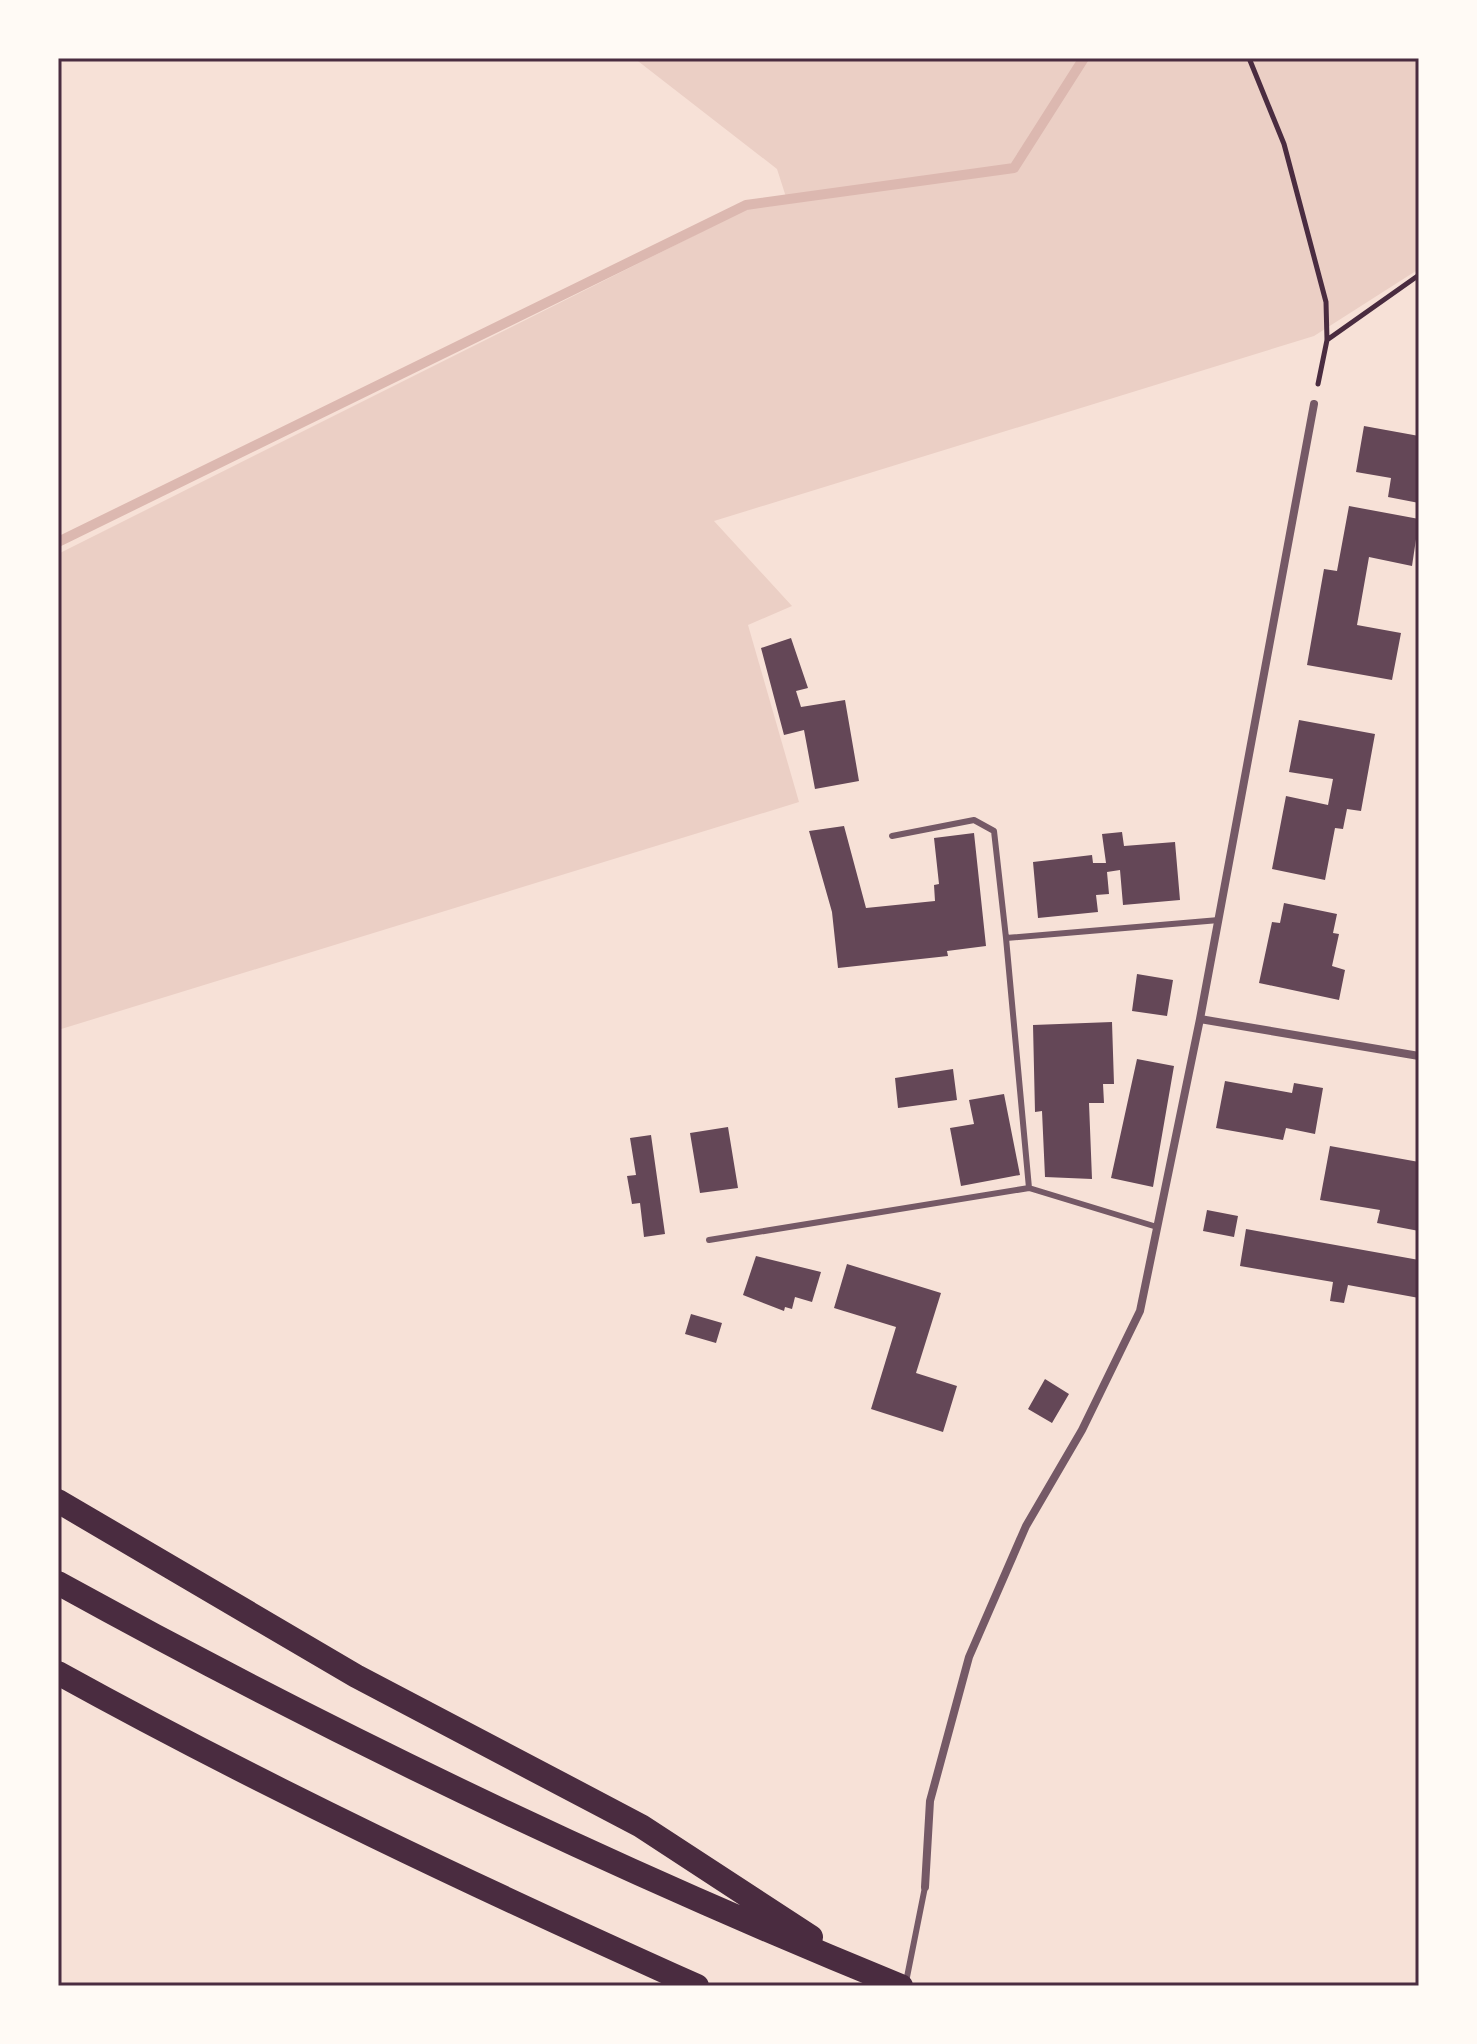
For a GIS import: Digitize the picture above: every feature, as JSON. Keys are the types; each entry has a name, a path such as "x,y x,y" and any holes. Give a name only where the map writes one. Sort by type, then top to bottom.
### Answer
{"highway":[{"path":"58,1501 356,1676 641,1826 864,1971"},
{"path":"58,1583 329,1728 499,1810 664,1887 904,1986"},
{"path":"58,1673 295,1798 453,1875 697,1986"}],"street":[{"path":"925,1887 930,1801 969,1657 1026,1526 1082,1430 1140,1311 1219,920 1314,404"},
{"path":"1200,1019 1419,1056"}],"lane":[{"path":"892,836 974,820 994,831 1029,1188"},
{"path":"1006,938 1219,920"},
{"path":"709,1240 1029,1188 1157,1227"},
{"path":"904,1986 925,1887"}],"path":[{"path":"1249,58 1284,144 1326,302 1327,340 1314,404"},
{"path":"1327,340 1419,275"}],"shaded area":[{"path":"634,58 1419,58 1419,269 1314,336 714,521 792,606 748,625 799,802 58,1030 58,554 745,210 786,197 777,169"}],"building":[{"path":"1364,426 1419,436 1419,503 1388,497 1391,478 1356,472"},
{"path":"1349,506 1419,519 1412,566 1369,557 1357,625 1401,633 1392,680 1307,665 1324,569 1337,571"},
{"path":"791,638 808,688 796,691 801,707 845,700 859,781 815,789 804,730 784,735 761,648"},
{"path":"1299,720 1375,734 1361,811 1347,809 1343,829 1335,828 1325,880 1272,869 1286,796 1328,805 1333,779 1289,772"},
{"path":"844,826 866,908 935,901 934,885 939,884 934,838 974,833 986,946 947,951 948,956 838,968 832,912 809,831"},
{"path":"1122,832 1124,846 1175,842 1180,900 1123,905 1120,870 1107,872 1109,894 1096,895 1098,912 1038,918 1033,862 1092,855 1093,863 1106,863 1102,834"},
{"path":"1284,903 1337,914 1333,933 1339,934 1332,966 1345,970 1339,1000 1259,983 1272,922 1280,923"},
{"path":"1137,974 1173,980 1167,1016 1132,1011"},
{"path":"1112,1022 1114,1084 1103,1084 1104,1103 1089,1103 1092,1179 1045,1177 1042,1111 1035,1112 1033,1025"},
{"path":"1137,1059 1174,1066 1153,1187 1111,1178"},
{"path":"953,1069 957,1100 898,1108 895,1078"},
{"path":"1225,1081 1292,1093 1294,1083 1323,1088 1315,1134 1286,1128 1283,1140 1216,1128"},
{"path":"1004,1094 1020,1175 961,1186 950,1128 974,1124 969,1100"},
{"path":"728,1127 738,1188 700,1193 690,1133"},
{"path":"651,1135 665,1234 644,1237 640,1203 632,1204 627,1176 636,1175 630,1138"},
{"path":"1330,1146 1419,1162 1419,1231 1377,1223 1380,1210 1320,1200"},
{"path":"1207,1210 1238,1216 1234,1237 1203,1231"},
{"path":"1246,1229 1419,1260 1419,1298 1348,1285 1344,1303 1330,1301 1333,1282 1240,1266"},
{"path":"756,1256 821,1272 812,1302 795,1297 792,1309 785,1307 784,1311 743,1295"},
{"path":"847,1264 941,1293 916,1373 957,1386 943,1432 871,1409 896,1327 834,1308"},
{"path":"691,1314 722,1323 716,1343 685,1334"},
{"path":"1045,1379 1069,1394 1052,1423 1028,1409"}],"waterway":[{"path":"58,542 746,205 1014,168 1084,58"}]}
